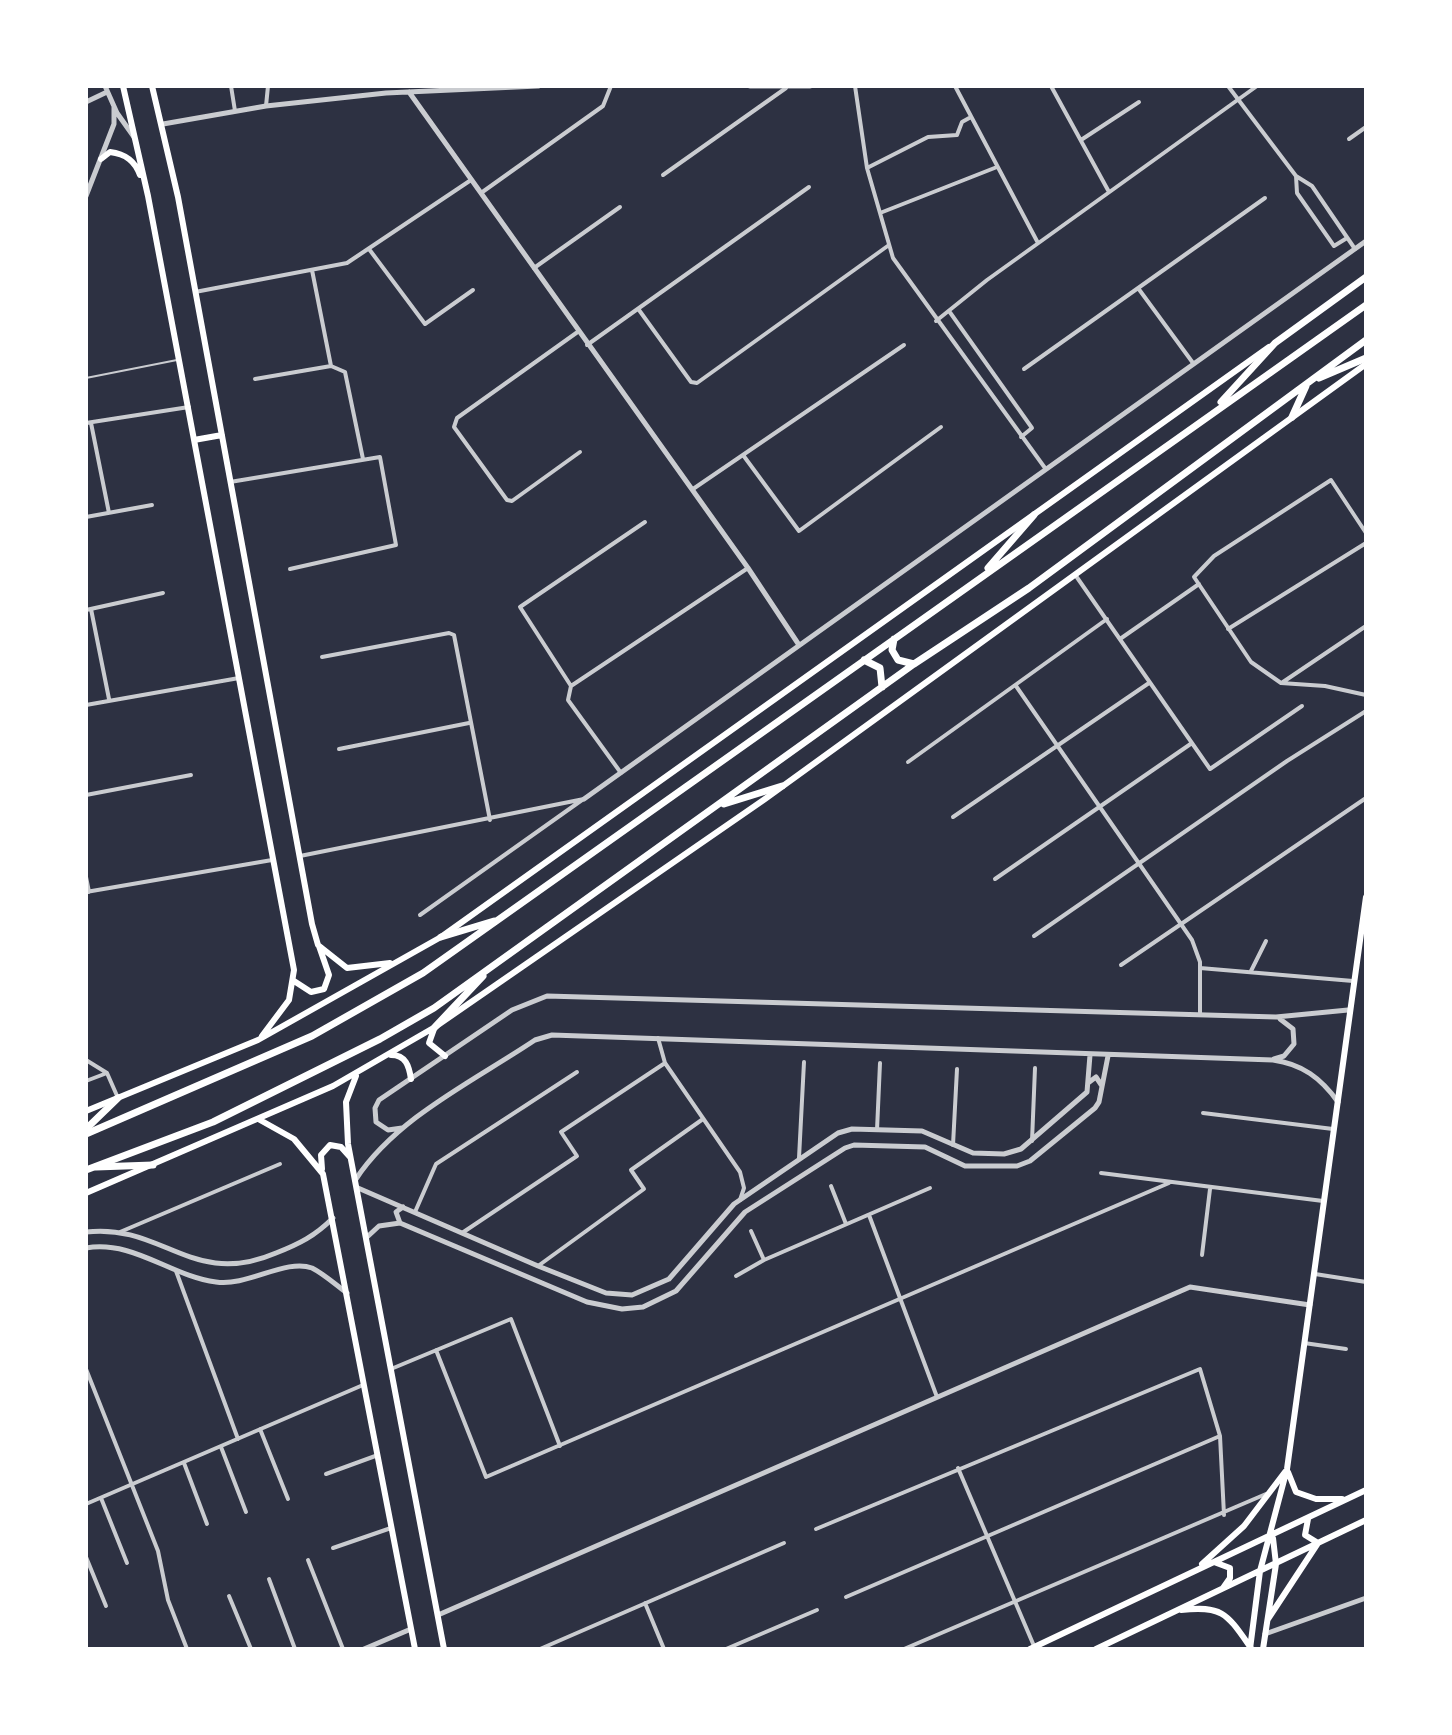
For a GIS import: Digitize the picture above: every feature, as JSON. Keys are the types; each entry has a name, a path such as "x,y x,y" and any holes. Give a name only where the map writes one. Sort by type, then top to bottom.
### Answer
{"main road":[{"path":"123,86 189,407 294,981 289,1000 258,1040"},
{"path":"152,86 163,124 300,856 318,945 329,975 324,989 311,992 294,981"},
{"path":"101,159 110,152 128,158 139,171 148,196"},
{"path":"86,1111 258,1040 441,937 1366,277"},
{"path":"86,1131 242,1068 356,1014 500,920 1366,305"},
{"path":"90,1169 213,1122 380,1039 434,1008 914,664 1029,588 1366,340"},
{"path":"1212,413 1275,343"},
{"path":"1292,417 1307,383 1366,361"},
{"path":"86,1193 260,1120 357,1074 435,1027 782,786 1076,576 1366,361"},
{"path":"194,440 222,435"},
{"path":"979,578 1034,515"},
{"path":"894,639 894,656 903,663 914,664"},
{"path":"863,660 880,668 882,687"},
{"path":"718,806 782,786"},
{"path":"1250,1648 1260,1571 1287,1469 1366,897"},
{"path":"441,937 500,920"},
{"path":"318,945 347,968 371,968 401,959"},
{"path":"445,1056 429,1043 435,1027 495,964"},
{"path":"388,1056 400,1057 407,1063 411,1079"},
{"path":"357,1074 350,1089 345,1115 389,1370 444,1649"},
{"path":"86,1131 118,1098"},
{"path":"260,1120 294,1139 323,1174"},
{"path":"352,1160 341,1147 330,1145 321,1155 415,1649"},
{"path":"90,1169 153,1165"},
{"path":"1195,1571 1244,1526 1287,1469"},
{"path":"1287,1469 1296,1492 1316,1499 1346,1499"},
{"path":"1032,1648 1366,1490"},
{"path":"1308,1517 1305,1535 1318,1543"},
{"path":"1096,1649 1366,1520"},
{"path":"1263,1649 1276,1564 1272,1535"},
{"path":"1268,1619 1318,1543"},
{"path":"1211,1563 1223,1563 1230,1568 1230,1578 1221,1590"},
{"path":"1174,1611 1210,1607 1224,1613 1250,1648"}],"street":[{"path":"231,86 235,112"},
{"path":"266,106 268,86"},
{"path":"163,124 386,90 538,86"},
{"path":"481,193 603,106 611,86"},
{"path":"750,86 810,86"},
{"path":"855,86 867,168 893,258 936,322 1045,468"},
{"path":"955,86 1038,243"},
{"path":"1051,86 1109,192"},
{"path":"1228,86 1296,176 1312,186 1355,249"},
{"path":"936,322 1038,243 1257,86"},
{"path":"663,175 786,88"},
{"path":"86,102 106,89 136,140"},
{"path":"413,90 471,180 693,489 799,645"},
{"path":"1081,140 1139,102"},
{"path":"86,193 114,124 114,107"},
{"path":"867,168 928,137 957,135 962,122 971,117"},
{"path":"1349,139 1366,127"},
{"path":"880,213 997,167"},
{"path":"1296,176 1297,193 1334,246 1347,238"},
{"path":"195,292 347,263 471,180"},
{"path":"587,345 809,187"},
{"path":"1024,369 1265,198"},
{"path":"534,268 620,207"},
{"path":"420,915 1366,241"},
{"path":"639,310 689,380 697,383 889,245"},
{"path":"369,249 425,324 473,290"},
{"path":"312,270 331,366"},
{"path":"1138,288 1193,363"},
{"path":"949,311 1032,428 1021,437"},
{"path":"579,331 454,423 507,500 580,452"},
{"path":"693,489 904,345"},
{"path":"255,379 331,366 345,372 363,459"},
{"path":"109,513 88,423 189,407"},
{"path":"743,455 799,531 941,427"},
{"path":"230,482 377,456 381,459 396,545 290,569"},
{"path":"1366,533 1331,480 1214,556 1194,577 1251,662 1281,683 1325,686 1366,695"},
{"path":"86,517 152,505"},
{"path":"571,686 519,610 645,522"},
{"path":"1228,629 1366,543"},
{"path":"621,773 568,700 571,686 748,568"},
{"path":"1076,576 1210,769 1302,706"},
{"path":"1120,639 1199,584"},
{"path":"109,699 89,609 163,593"},
{"path":"908,762 1107,619"},
{"path":"1281,683 1366,626"},
{"path":"322,657 451,633 490,820"},
{"path":"86,705 239,678"},
{"path":"953,817 1150,682"},
{"path":"1016,686 1192,940 1200,968 1200,1015"},
{"path":"1034,936 1287,761 1366,711"},
{"path":"339,749 469,723"},
{"path":"995,879 1192,743"},
{"path":"86,795 191,775"},
{"path":"1121,965 1366,798"},
{"path":"300,856 584,799"},
{"path":"86,877 87,892 272,860"},
{"path":"1251,971 1266,941"},
{"path":"1200,968 1353,981"},
{"path":"402,1128 380,1127 376,1122 375,1108 379,1100 524,1003 567,994 1276,1017 1348,1010"},
{"path":"1273,1060 1290,1050 1295,1036 1289,1024 1276,1017"},
{"path":"356,1179 368,1161 402,1128 543,1037 658,1038 1273,1060 1302,1067 1328,1087 1338,1102"},
{"path":"658,1038 665,1063 740,1172 744,1188 740,1200"},
{"path":"358,1188 606,1293 632,1295 669,1279 740,1200 838,1133 922,1131 973,1153 1004,1154 1032,1141 1081,1100 1087,1084 1090,1055"},
{"path":"366,1238 379,1226 400,1223 587,1302 622,1309 643,1307 676,1291 745,1212 845,1148 869,1144 925,1147 965,1166 1017,1166 1030,1161 1095,1108 1108,1056"},
{"path":"86,1060 107,1073 118,1098"},
{"path":"799,1158 804,1062"},
{"path":"462,1233 577,1156 561,1132 665,1063"},
{"path":"877,1130 880,1063"},
{"path":"1032,1141 1035,1068"},
{"path":"953,1145 957,1069"},
{"path":"415,1212 436,1164 577,1072"},
{"path":"86,1081 107,1073"},
{"path":"1087,1084 1096,1077 1102,1087"},
{"path":"1203,1113 1333,1129"},
{"path":"538,1266 644,1189 631,1170 703,1119"},
{"path":"120,1232 280,1164"},
{"path":"1101,1173 1323,1201"},
{"path":"436,1350 486,1477 1169,1183"},
{"path":"831,1186 846,1224"},
{"path":"736,1276 764,1260 930,1188"},
{"path":"1202,1255 1210,1189"},
{"path":"400,1223 396,1212 404,1207"},
{"path":"869,1215 937,1397"},
{"path":"86,1232 120,1232 221,1266 255,1262 314,1237 334,1218"},
{"path":"751,1231 764,1260"},
{"path":"86,1248 107,1245 125,1249 215,1282 235,1283 298,1265 313,1269 347,1293"},
{"path":"278,1252 284,1256 284,1269"},
{"path":"175,1269 238,1439"},
{"path":"1315,1274 1366,1282"},
{"path":"438,1615 1190,1287 1310,1305"},
{"path":"389,1370 511,1319 560,1446"},
{"path":"1304,1343 1346,1349"},
{"path":"86,1369 158,1551 168,1600 187,1649"},
{"path":"816,1529 1200,1369 1220,1436 1224,1515"},
{"path":"86,1504 365,1385"},
{"path":"260,1429 288,1499"},
{"path":"846,1597 1220,1436"},
{"path":"220,1446 246,1512"},
{"path":"326,1474 378,1455"},
{"path":"184,1462 207,1524"},
{"path":"958,1468 1032,1648"},
{"path":"904,1649 1224,1515 1271,1491"},
{"path":"101,1497 127,1563"},
{"path":"333,1548 391,1528"},
{"path":"540,1649 784,1543"},
{"path":"86,1557 106,1606"},
{"path":"308,1560 343,1649"},
{"path":"269,1579 295,1649"},
{"path":"229,1596 251,1649"},
{"path":"1265,1634 1366,1598"},
{"path":"645,1603 664,1649"},
{"path":"726,1649 817,1610"},
{"path":"364,1649 411,1629"}],"lane":[{"path":"86,378 178,360"}]}
